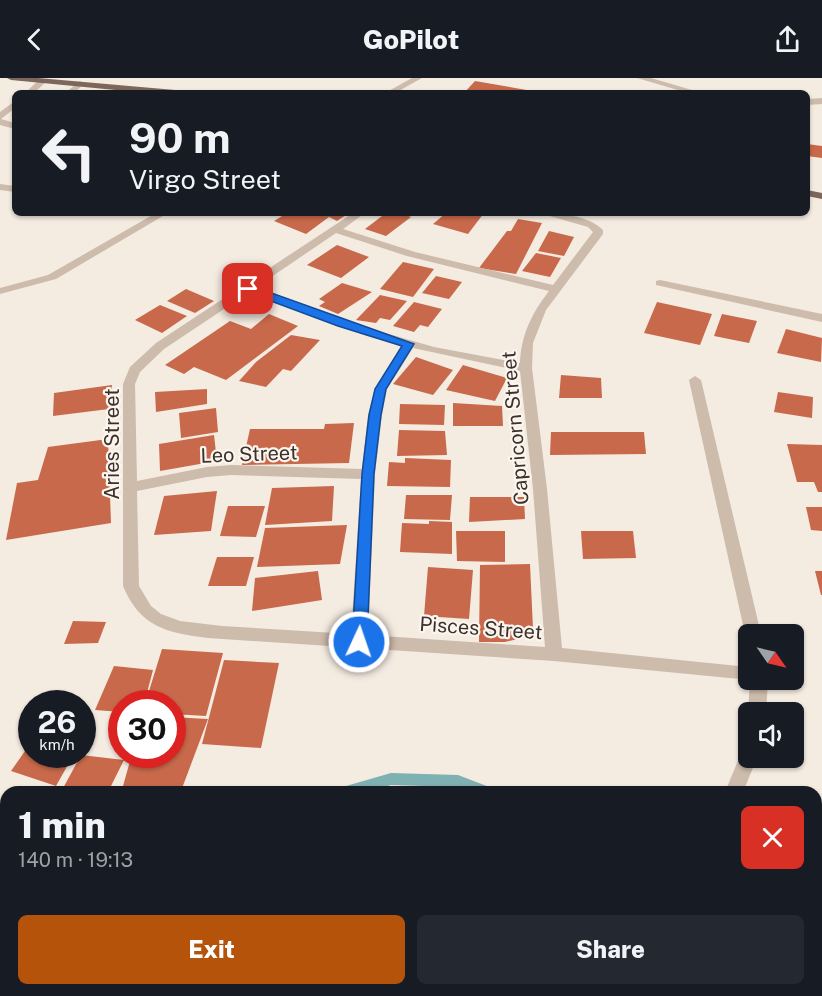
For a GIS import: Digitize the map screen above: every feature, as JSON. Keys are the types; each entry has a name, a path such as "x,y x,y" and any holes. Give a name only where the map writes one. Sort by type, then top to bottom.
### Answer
{"main road":[{"path":"11,78 142,90"}],"street":[{"path":"395,90 418,78"},
{"path":"641,78 687,90"},
{"path":"32,90 43,81"},
{"path":"73,90 80,84"},
{"path":"0,117 12,107"},
{"path":"0,291 52,277 159,216"},
{"name":"Aries Street","path":"143,610 135,599 131,586 132,487 129,384 134,370 160,346 356,216"},
{"name":"Capricorn Street","path":"554,654 540,489 526,368 526,343 540,310 597,236 597,228 592,225 556,216"},
{"path":"336,230 411,254 555,289"},
{"path":"660,283 822,318"},
{"path":"248,289 342,324 409,344 526,368"},
{"path":"359,642 368,474 375,415 381,389 409,344"},
{"path":"695,380 751,624"},
{"name":"Leo Street","path":"132,487 207,472 231,470 368,474"},
{"name":"Pisces Street","path":"143,610 153,618 193,630 554,654 738,673"},
{"path":"736,786 744,768"}],"building":[{"path":"475,81 527,90 467,90"},
{"path":"810,144 822,146 822,158 810,156"},
{"path":"282,216 344,216 337,221 329,217 306,234 274,221"},
{"path":"382,216 411,217 386,236 365,229"},
{"path":"442,216 482,216 468,234 433,224"},
{"path":"518,219 542,223 516,274 479,268 507,231 511,231"},
{"path":"549,231 574,237 564,256 538,251"},
{"path":"337,245 369,257 341,278 307,265"},
{"path":"536,253 561,258 550,277 522,271"},
{"path":"403,262 434,269 413,297 380,289"},
{"path":"436,276 462,282 449,299 422,293"},
{"path":"342,283 372,292 338,314 319,306 325,302 319,299"},
{"path":"186,289 214,301 195,313 167,301"},
{"path":"380,295 407,301 390,320 380,318 376,323 356,320"},
{"path":"414,302 442,309 428,327 420,325 414,332 393,326"},
{"path":"657,302 712,314 700,345 644,333"},
{"path":"160,305 187,316 162,333 135,320"},
{"path":"269,314 298,326 226,380 194,367 184,374 165,365 230,321 251,329"},
{"path":"722,314 757,321 749,343 714,336"},
{"path":"786,329 822,338 821,362 777,353"},
{"path":"291,335 320,340 291,371 283,369 266,387 239,381 256,362"},
{"path":"416,357 453,370 433,395 393,384"},
{"path":"463,365 507,378 495,401 446,390"},
{"path":"561,375 601,378 602,398 559,398"},
{"path":"112,385 109,409 53,416 54,393"},
{"path":"207,389 207,404 156,412 155,392"},
{"path":"778,392 813,397 812,418 774,412"},
{"path":"453,403 502,406 503,426 453,426"},
{"path":"400,404 445,405 444,425 399,424"},
{"path":"216,408 218,432 181,438 179,413"},
{"path":"354,423 349,463 242,465 250,429 324,429 325,424"},
{"path":"399,430 445,431 447,455 397,456"},
{"path":"551,432 644,432 646,454 550,455"},
{"path":"214,435 217,461 160,471 159,444"},
{"path":"108,439 111,523 6,540 17,483 38,480 48,447"},
{"path":"787,444 822,445 822,492 818,492 814,482 797,482"},
{"path":"405,458 451,460 450,487 387,486 389,462 405,463"},
{"path":"334,486 332,521 265,525 272,488"},
{"path":"217,491 211,531 154,535 164,496"},
{"path":"406,495 452,495 450,520 404,519"},
{"path":"470,497 524,497 525,519 469,522"},
{"path":"228,506 265,506 256,537 220,536"},
{"path":"806,507 822,507 822,531 811,530"},
{"path":"429,521 452,522 452,554 400,552 402,523 429,524"},
{"path":"347,525 340,564 257,567 265,528"},
{"path":"456,531 505,531 505,562 457,561"},
{"path":"581,531 633,531 636,558 583,559"},
{"path":"217,557 254,557 246,586 208,586"},
{"path":"530,564 533,629 526,637 518,639 505,642 479,642 480,565"},
{"path":"428,567 473,570 469,619 424,616"},
{"path":"318,571 322,600 252,611 255,578"},
{"path":"815,571 822,571 822,595 821,595"},
{"path":"73,621 106,622 98,643 64,644"},
{"path":"162,649 223,653 206,716 186,715 186,690 149,690"},
{"path":"224,660 279,663 261,748 202,744"},
{"path":"114,666 153,670 148,690 108,690 108,711 96,710"},
{"path":"186,718 208,719 183,786 123,786 128,768 186,768"},
{"path":"96,757 108,758 108,768 120,768 111,786 64,786 74,768 96,768"},
{"path":"18,761 18,768 66,768 56,786 11,771"}],"waterway":[{"path":"367,786 391,779 458,781 471,786"}],"route":[{"path":"248,289 342,324 409,344 381,389 375,415 368,474 359,642"}]}
